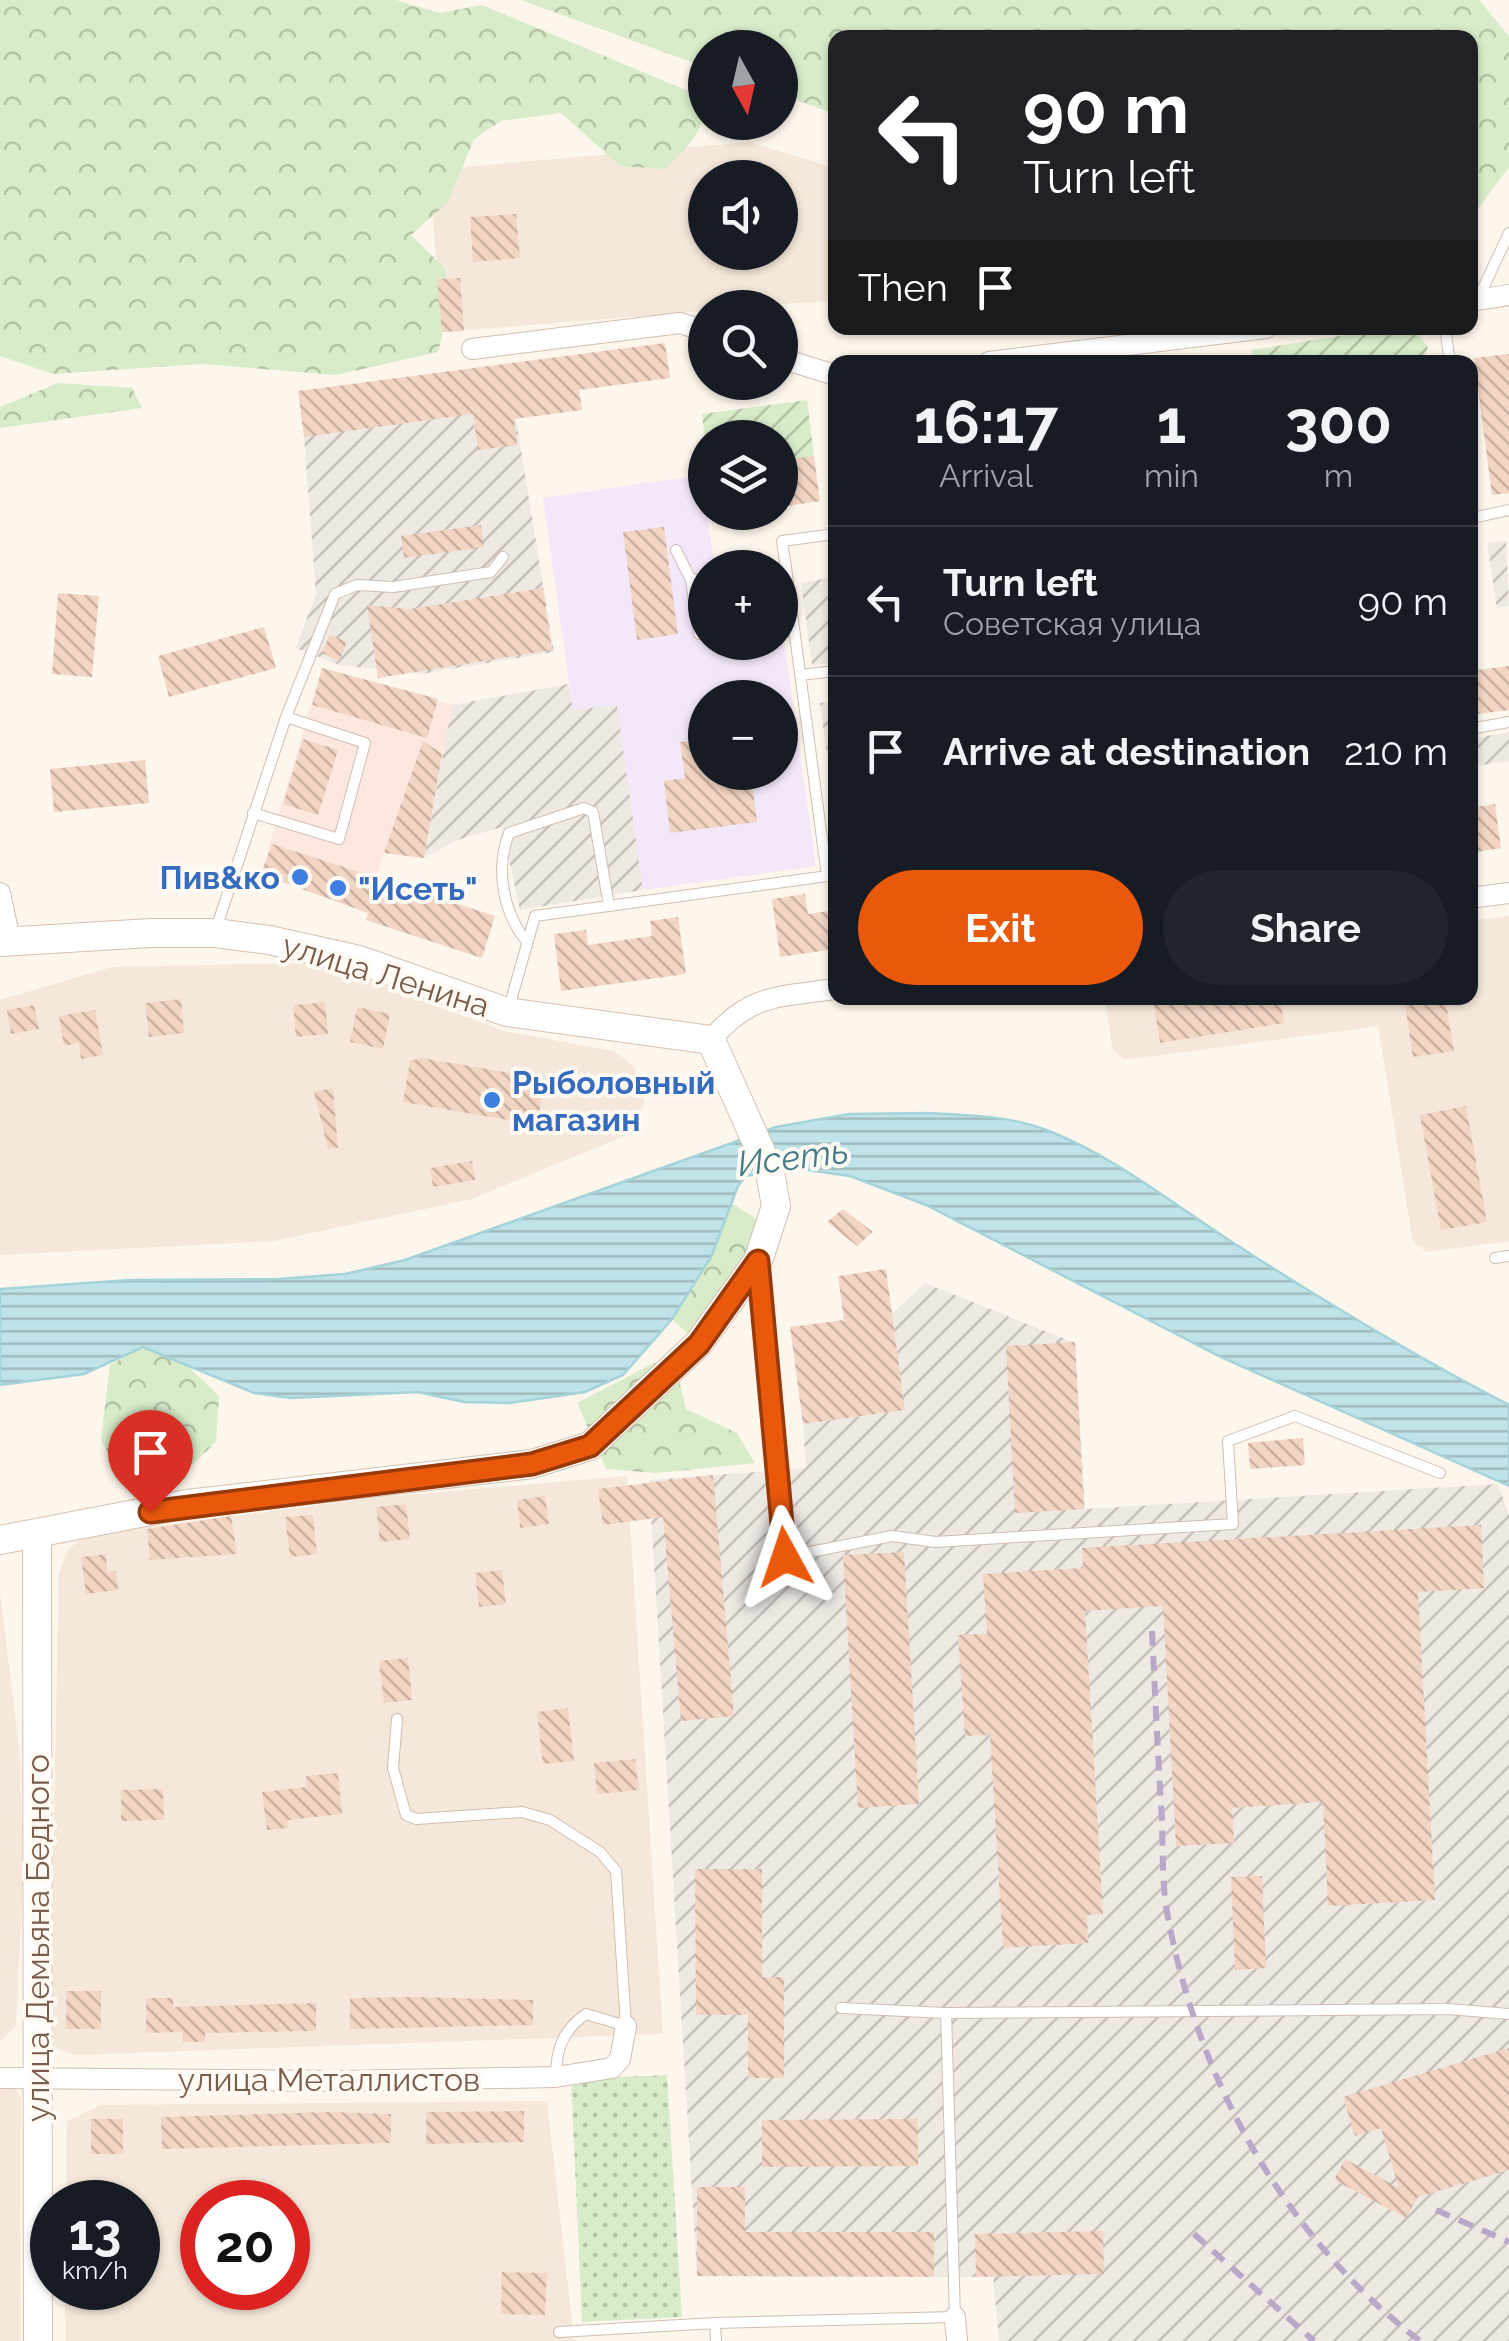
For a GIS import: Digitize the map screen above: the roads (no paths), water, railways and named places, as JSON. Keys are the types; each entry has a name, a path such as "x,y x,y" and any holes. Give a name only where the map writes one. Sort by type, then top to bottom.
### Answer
{"street":[{"path":"1478,300 1509,295"},
{"path":"472,349 680,322 688,325"},
{"path":"1100,355 1228,335"},
{"path":"798,364 828,374"},
{"path":"0,893 5,941"},
{"path":"1478,897 1509,893"},
{"name":"улица Ленина","path":"5,941 214,933 359,960 508,1012 711,1040"},
{"path":"0,1540 187,1504 532,1464 590,1446 699,1344 758,1261 776,1206 770,1172 711,1040 732,1015 764,1000 828,990"},
{"name":"улица Демьяна Бедного","path":"37,1534 38,2341"},
{"name":"улица Металлистов","path":"0,2078 341,2081 556,2077 612,2068 620,2058 626,2026"},
{"path":"955,2318 956,2341"}],"lane":[{"path":"1478,293 1509,233"},
{"path":"1478,517 1509,510"},
{"path":"782,550 782,541 828,535"},
{"path":"676,550 688,574"},
{"path":"214,933 286,717 334,594 357,585 394,587 492,572 503,557"},
{"path":"798,660 828,856"},
{"path":"800,675 828,671"},
{"path":"253,813 339,840 366,743 286,717"},
{"path":"1478,727 1509,722"},
{"path":"527,942 511,923 501,869 509,834 584,808 592,812 609,906"},
{"path":"508,1012 534,916 828,875"},
{"path":"1495,1258 1509,1256"},
{"path":"758,1261 785,1557 892,1536 935,1542 1233,1524 1228,1441 1295,1416 1440,1473"},
{"path":"397,1720 394,1768 406,1815 416,1819 522,1812 550,1820 600,1852 616,1871 626,2026 586,2014 571,2024 556,2052 556,2077"},
{"path":"841,2008 946,2013 1448,2009 1509,2014"},
{"path":"559,2332 715,2323 955,2318 946,2013"},
{"path":"715,2323 716,2341"}],"water":[{"name":"Исеть","path":"929,1113 1020,1122 1073,1142 1334,1306 1509,1405 1509,1486 1219,1356 926,1205 850,1176 794,1168 746,1176 738,1186 711,1257 672,1319 623,1375 585,1392 510,1403 464,1402 418,1392 291,1398 254,1393 143,1347 84,1374 0,1385 0,1289 130,1280 278,1279 345,1274 405,1260 776,1127 849,1114"}],"railway":[{"path":"1152,1631 1165,1901 1200,2035 1224,2094 1288,2204 1327,2254 1371,2300 1420,2341"},
{"path":"1436,2210 1509,2242"},
{"path":"1194,2234 1314,2341"}],"place":[{"name":"Пив&ко","path":"300,877"},
{"name":"\"Исеть\"","path":"338,888"},
{"name":"Рыболовный магазин","path":"492,1100"}]}
